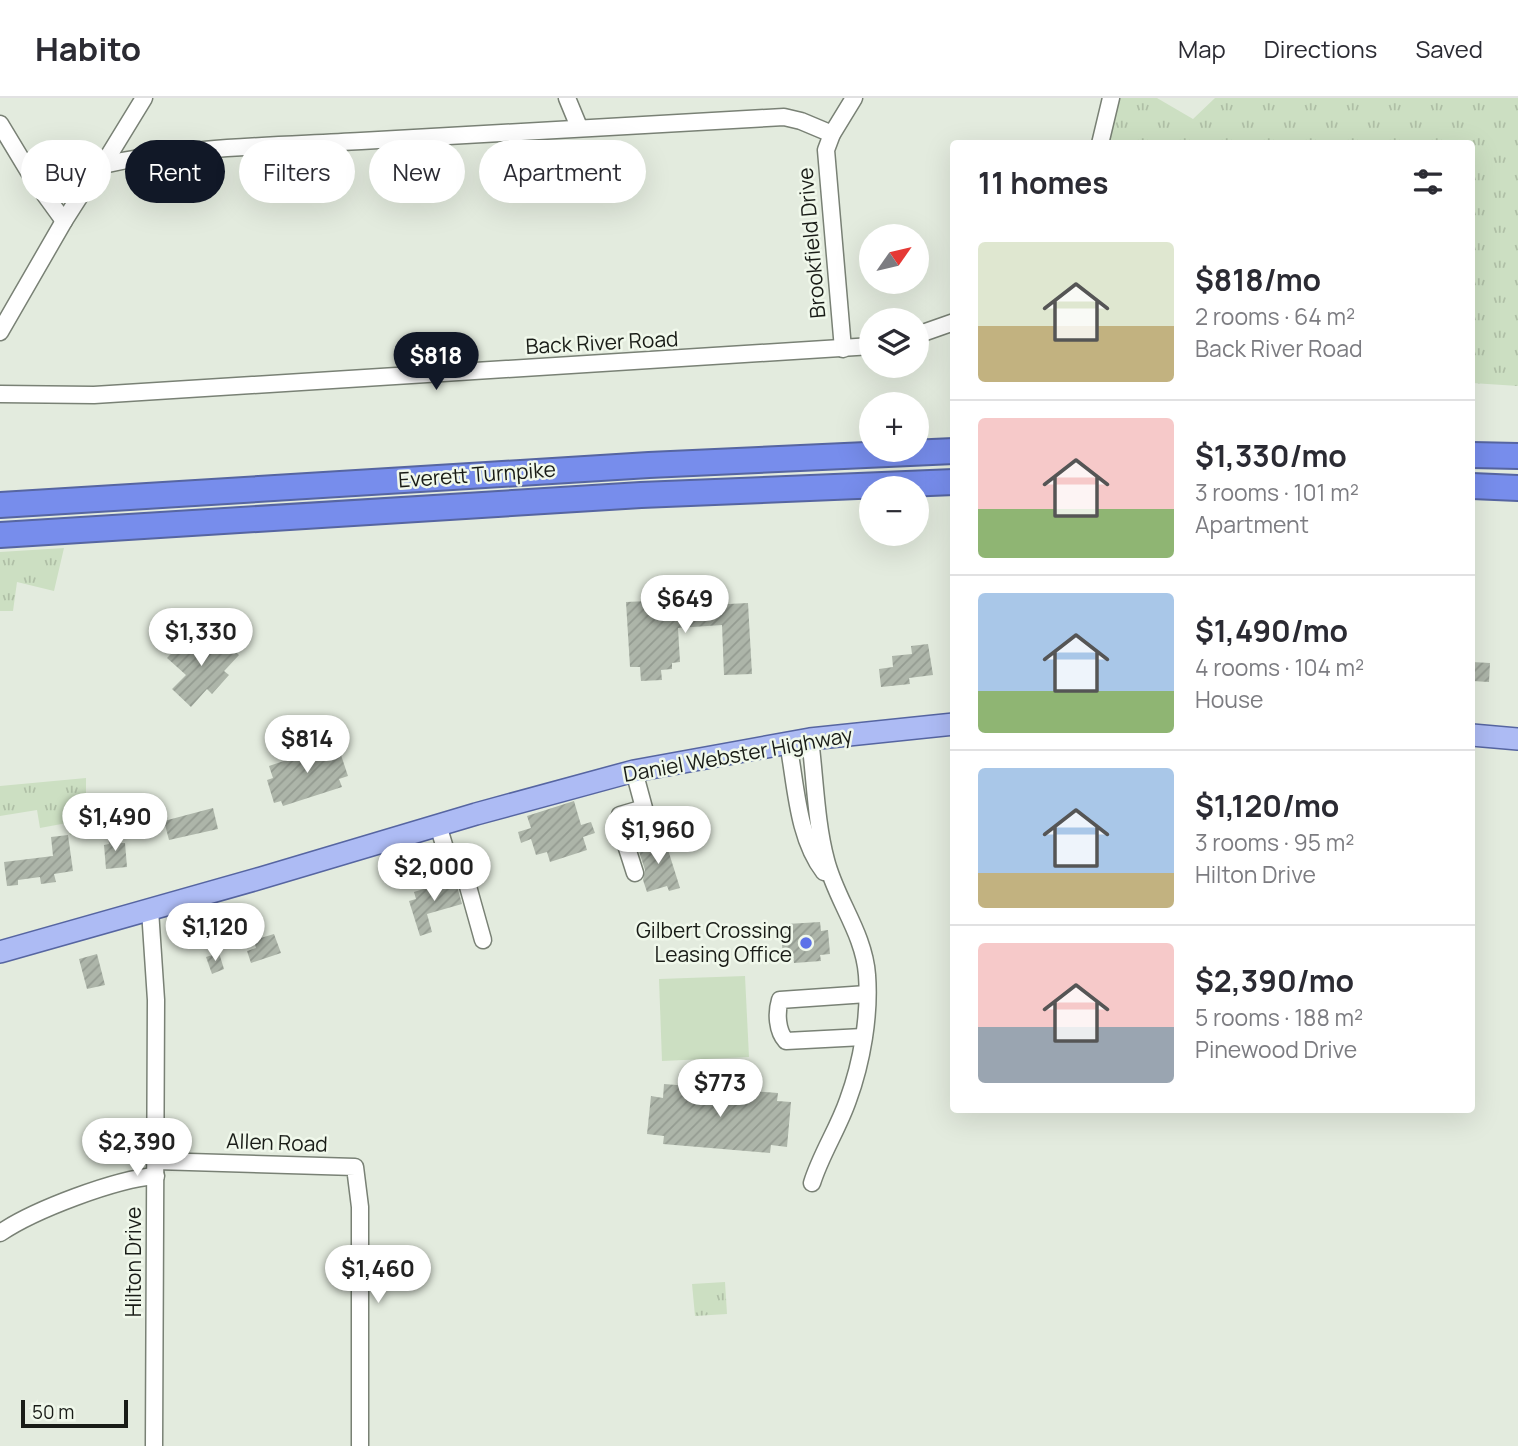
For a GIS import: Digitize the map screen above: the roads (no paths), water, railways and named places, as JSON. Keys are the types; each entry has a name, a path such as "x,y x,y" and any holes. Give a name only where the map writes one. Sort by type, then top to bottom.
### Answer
{"highway":[{"name":"Everett Turnpike","path":"0,505 649,465 950,451"},
{"path":"1475,455 1518,456"},
{"name":"Everett Turnpike","path":"0,536 641,495 950,482"},
{"path":"1475,486 1518,488"}],"main road":[{"name":"Daniel Webster Highway","path":"0,952 634,771 810,739 950,724"},
{"path":"1475,735 1518,739"}],"street":[{"path":"111,152 144,98"},
{"path":"567,98 579,127"},
{"name":"Brookfield Drive","path":"843,349 826,157 832,134 854,98"},
{"path":"1101,140 1111,98"},
{"path":"111,163 146,156 200,151 784,117 832,134"},
{"path":"0,124 32,177 64,221"},
{"path":"0,332 75,203"},
{"path":"929,331 950,323"},
{"name":"Back River Road","path":"0,394 94,395 859,347"},
{"path":"810,739 822,839 834,884 860,939 867,994 863,1037 848,1101 811,1183"},
{"path":"788,743 799,808 809,844 820,867 834,884"},
{"path":"634,771 644,808 620,815 619,822 635,873"},
{"path":"438,825 448,858"},
{"path":"396,874 448,858 462,865 483,940"},
{"name":"Hilton Drive","path":"150,910 156,1000 154,1446"},
{"path":"863,1037 786,1041 780,1035 777,1009 780,1000 867,994"},
{"name":"Allen Road","path":"0,1233 28,1217 156,1168 355,1167 360,1207 360,1446"}],"place":[{"name":"Gilbert Crossing Leasing Office","path":"806,943"}]}
